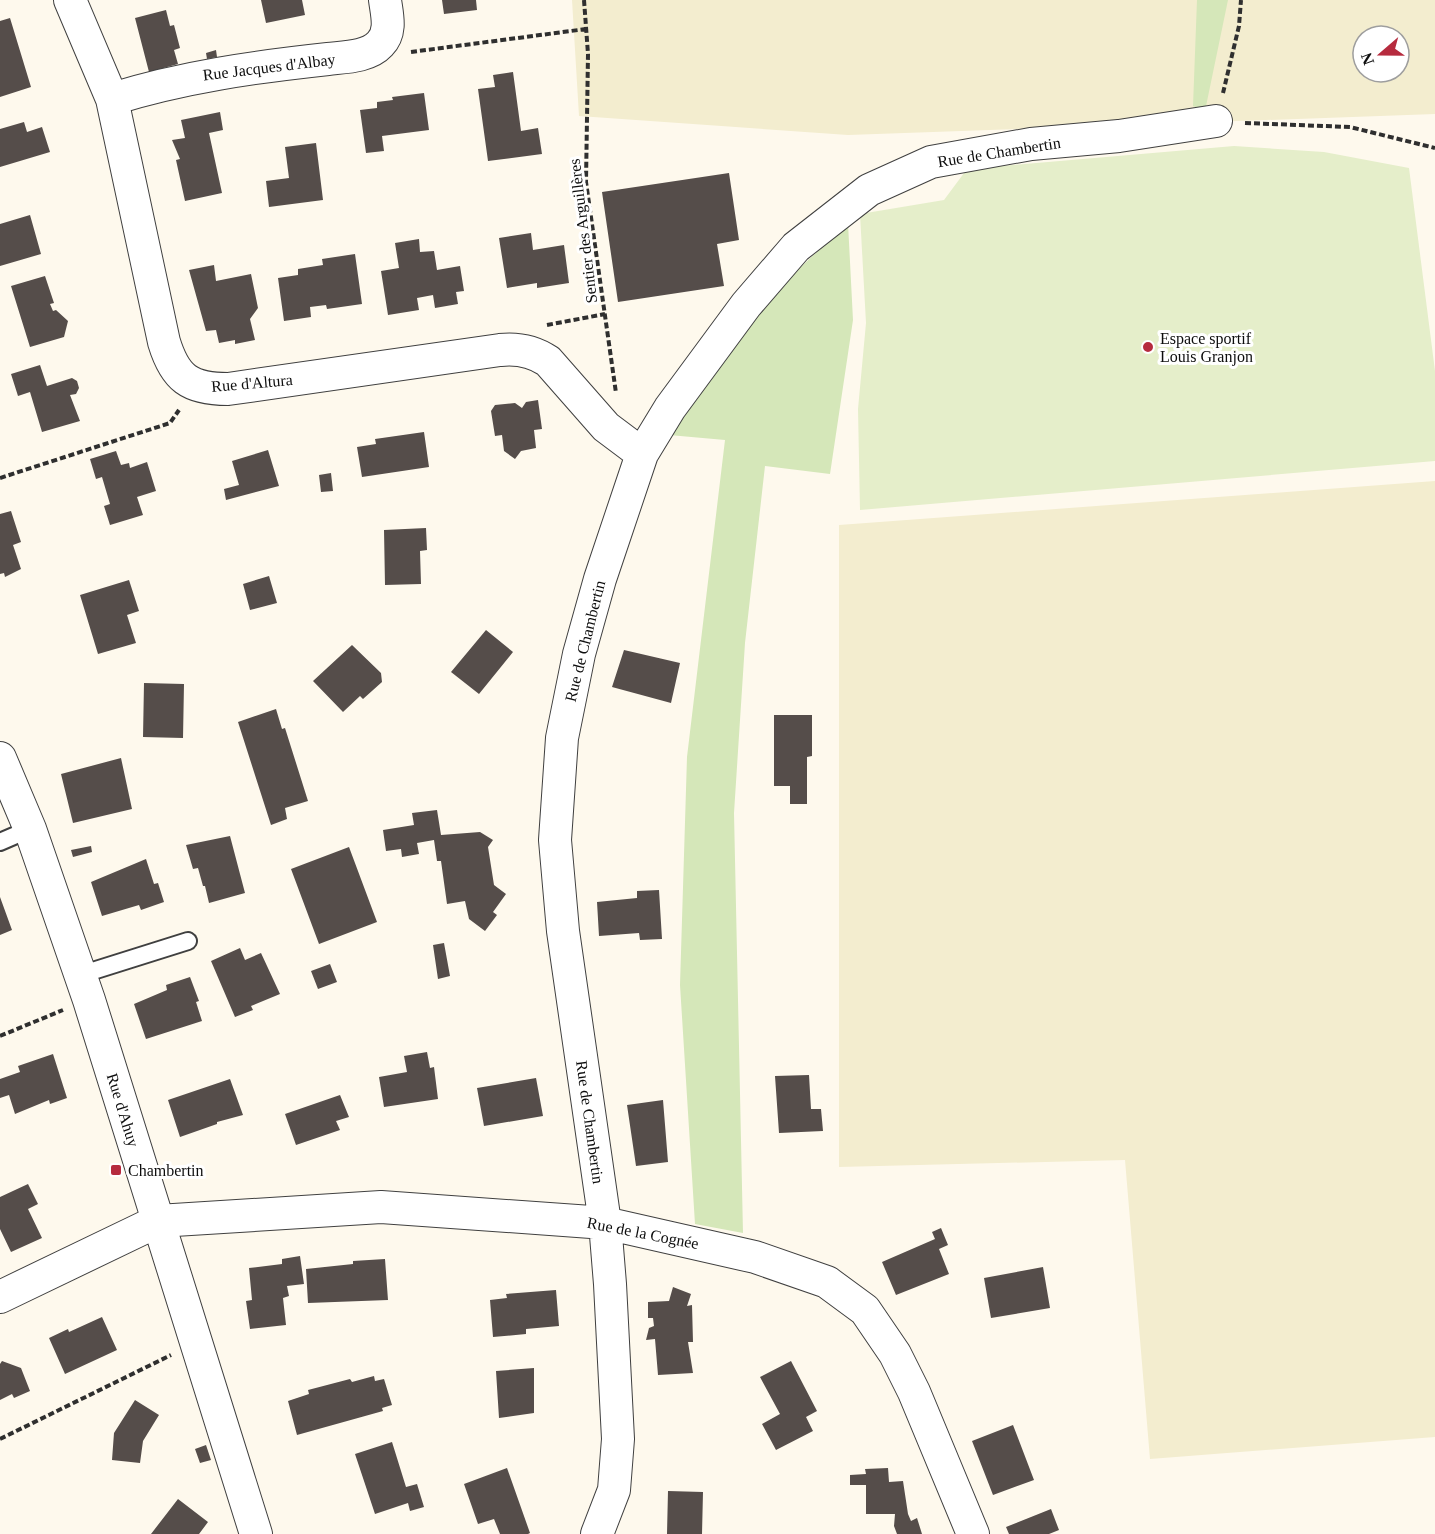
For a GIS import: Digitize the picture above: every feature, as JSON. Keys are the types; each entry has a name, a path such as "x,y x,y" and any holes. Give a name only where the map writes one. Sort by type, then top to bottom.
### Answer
{"street":[{"name":"Rue d'Altura","path":"70,0 111,99 164,342 171,364 180,376 195,385 228,389 500,350 523,350 537,353 548,361 606,427 642,454"},
{"path":"381,44 388,25 385,0"},
{"name":"Rue Jacques d'Albay","path":"111,99 186,78 236,69 346,57 371,51 381,44"},
{"name":"Rue de Chambertin","path":"597,1534 614,1490 618,1439 605,1223 563,931 556,830 562,738 579,654 600,579 642,454 670,408 746,305 796,247 869,190 931,162 1031,144 1119,136 1216,122"},
{"name":"Rue d'Ahuy","path":"0,758 30,829 85,987 256,1534"},
{"name":"Rue de la Cognée","path":"158,1221 381,1207 605,1223 786,1266 827,1282 855,1302 880,1330 909,1383 973,1534"},
{"path":"0,1297 158,1221"}],"lane":[{"path":"0,842 30,829"},
{"path":"85,987 188,941"}],"path":[{"name":"Sentier des Arguillères","path":"585,0 586,182 617,394"},
{"path":"1241,0 1239,26 1216,122 1350,128 1435,148"},
{"path":"381,44 402,53 586,29"},
{"path":"0,478 170,423 195,385"},
{"path":"0,1036 85,987"},
{"path":"0,1439 196,1343"}],"shaded area":[{"path":"572,0 1435,0 1435,114 848,135 579,116"},
{"path":"1435,481 1435,1437 1150,1459 1125,1160 839,1167 839,525"}],"green space":[{"path":"1197,0 1228,0 1205,111 1193,106"},
{"name":"Espace sportif Louis Granjon","path":"1234,146 1324,152 1409,168 1435,371 1435,461 860,510 858,409 866,323 860,214 944,200 967,169"},
{"path":"848,223 853,320 830,474 765,466 745,643 734,813 743,1233 695,1224 680,985 687,757 725,440 669,435 776,290"}],"building":[{"path":"261,0 302,0 305,15 266,23"},
{"path":"442,0 476,0 477,10 444,14"},
{"path":"166,10 170,26 174,25 180,48 174,50 178,64 149,72 135,18"},
{"path":"10,18 31,87 0,97 0,21"},
{"path":"216,50 217,57 207,59 206,53"},
{"path":"513,72 521,131 538,128 542,154 488,161 478,89 495,87 493,75"},
{"path":"424,93 429,130 382,136 384,151 366,153 360,110 377,108 377,102 393,100 392,97"},
{"path":"220,112 223,130 209,133 222,193 185,201 176,160 180,159 172,140 185,138 181,120"},
{"path":"24,122 27,132 42,127 50,152 0,167 0,129"},
{"path":"316,143 323,200 269,207 266,181 289,178 285,147"},
{"path":"729,173 739,240 717,244 724,286 618,302 602,192"},
{"path":"30,215 41,254 0,266 0,224"},
{"path":"531,233 533,250 564,245 569,283 537,288 537,283 507,288 499,238"},
{"path":"419,239 420,252 434,251 437,270 460,266 464,291 456,292 458,304 435,308 433,295 417,298 419,310 388,315 381,271 399,268 395,243"},
{"path":"355,254 362,304 327,309 326,305 310,307 311,317 284,321 278,278 298,275 298,269 323,265 322,259"},
{"path":"214,265 216,281 251,274 258,308 250,319 255,340 235,344 235,340 219,343 216,330 206,331 189,270"},
{"path":"45,276 54,303 50,304 53,311 56,310 68,321 64,337 30,347 11,286"},
{"path":"40,365 47,386 72,378 77,381 79,388 76,394 70,395 80,421 42,432 30,392 18,396 11,374"},
{"path":"538,400 542,429 534,430 536,448 521,451 515,459 504,451 502,435 495,436 491,411 495,405 515,403 522,408 526,402"},
{"path":"424,432 429,467 362,477 357,447 376,444 375,439"},
{"path":"268,450 279,486 226,500 224,489 239,485 232,461"},
{"path":"116,451 121,465 129,463 130,468 147,462 156,491 137,497 143,515 110,525 104,506 110,504 102,477 96,479 90,459"},
{"path":"331,473 333,491 321,492 319,475"},
{"path":"11,511 21,542 13,545 21,569 5,577 4,573 0,574 0,514"},
{"path":"426,528 427,550 420,551 421,584 385,585 384,530"},
{"path":"269,576 277,603 250,610 243,584"},
{"path":"129,580 139,611 127,615 136,643 98,654 80,595"},
{"path":"486,630 513,652 479,694 451,672"},
{"path":"352,645 381,673 382,682 363,699 360,696 343,712 313,681"},
{"path":"624,650 680,663 671,703 612,687"},
{"path":"144,683 184,684 183,738 143,737"},
{"path":"276,709 282,729 285,728 308,801 285,808 287,819 271,825 238,722"},
{"path":"774,715 812,715 812,756 807,757 807,804 790,804 790,786 774,786"},
{"path":"121,758 132,809 73,823 61,774"},
{"path":"437,810 441,835 480,832 493,840 488,847 494,885 506,894 493,912 497,915 485,931 469,919 465,901 447,904 441,861 437,861 434,840 417,843 419,854 402,857 401,849 386,851 383,830 414,825 412,813"},
{"path":"230,836 245,893 209,903 198,868 193,869 186,845"},
{"path":"91,846 92,852 73,857 71,850"},
{"path":"349,847 377,922 319,944 291,869"},
{"path":"146,859 154,884 158,883 164,902 141,910 139,905 102,916 91,882"},
{"path":"659,890 662,939 640,940 639,933 599,936 597,902 637,898 637,891"},
{"path":"0,897 12,930 0,935"},
{"path":"444,943 450,976 438,979 433,945"},
{"path":"240,948 245,960 261,953 280,994 251,1006 253,1010 235,1017 211,961"},
{"path":"330,964 337,982 318,989 311,971"},
{"path":"190,977 199,1001 196,1002 202,1021 146,1039 134,1004 167,990 166,985"},
{"path":"427,1052 430,1068 434,1067 438,1099 384,1107 379,1077 407,1072 404,1056"},
{"path":"53,1054 67,1098 50,1104 49,1100 15,1114 9,1095 0,1098 0,1079 20,1072 18,1066"},
{"path":"809,1075 811,1109 821,1109 823,1131 779,1133 775,1076"},
{"path":"536,1078 543,1116 484,1126 477,1088"},
{"path":"230,1079 243,1115 217,1122 217,1124 180,1137 168,1100"},
{"path":"340,1095 349,1117 336,1121 340,1130 296,1145 285,1114"},
{"path":"663,1100 668,1162 636,1166 627,1105"},
{"path":"28,1184 38,1204 28,1209 42,1238 11,1252 0,1229 0,1197"},
{"path":"941,1228 948,1245 939,1249 949,1274 896,1295 882,1262 935,1239 932,1232"},
{"path":"300,1256 304,1284 287,1286 289,1296 283,1298 286,1325 250,1329 246,1301 252,1300 249,1268 282,1264 282,1259"},
{"path":"385,1259 388,1300 308,1303 306,1269 353,1264 353,1261"},
{"path":"1043,1267 1050,1308 991,1318 984,1278"},
{"path":"673,1287 691,1294 687,1306 692,1305 693,1342 688,1342 693,1373 658,1375 655,1339 646,1340 649,1328 654,1326 653,1318 648,1318 648,1302 669,1301"},
{"path":"556,1290 559,1326 526,1329 526,1334 493,1337 490,1300 507,1298 506,1294"},
{"path":"102,1317 117,1350 65,1374 49,1338"},
{"path":"2,1361 21,1368 30,1391 14,1398 12,1394 0,1400 0,1364"},
{"path":"791,1361 817,1411 806,1417 813,1431 776,1450 762,1424 780,1414 760,1377"},
{"path":"534,1368 534,1413 499,1418 496,1371"},
{"path":"374,1376 375,1381 384,1379 392,1405 382,1408 383,1411 297,1435 288,1401 309,1394 308,1390 350,1379 352,1382"},
{"path":"135,1400 159,1415 143,1441 140,1463 112,1460 114,1433"},
{"path":"1013,1425 1034,1480 993,1495 972,1441"},
{"path":"392,1442 406,1487 417,1484 424,1507 410,1511 408,1503 375,1514 355,1454"},
{"path":"206,1445 211,1460 200,1463 195,1449"},
{"path":"507,1468 530,1533 528,1534 500,1534 494,1519 478,1524 464,1484"},
{"path":"888,1468 889,1482 903,1481 908,1514 911,1521 917,1518 922,1534 897,1534 894,1526 895,1514 866,1514 866,1485 850,1485 850,1475 866,1474 865,1469"},
{"path":"668,1491 703,1492 702,1534 667,1534"},
{"path":"178,1499 208,1522 199,1534 151,1534"},
{"path":"1051,1509 1059,1530 1049,1534 1009,1534 1006,1527"}],"place":[{"name":"Espace sportif Louis Granjon","path":"1148,347"},
{"name":"Chambertin","path":"116,1170"}]}
